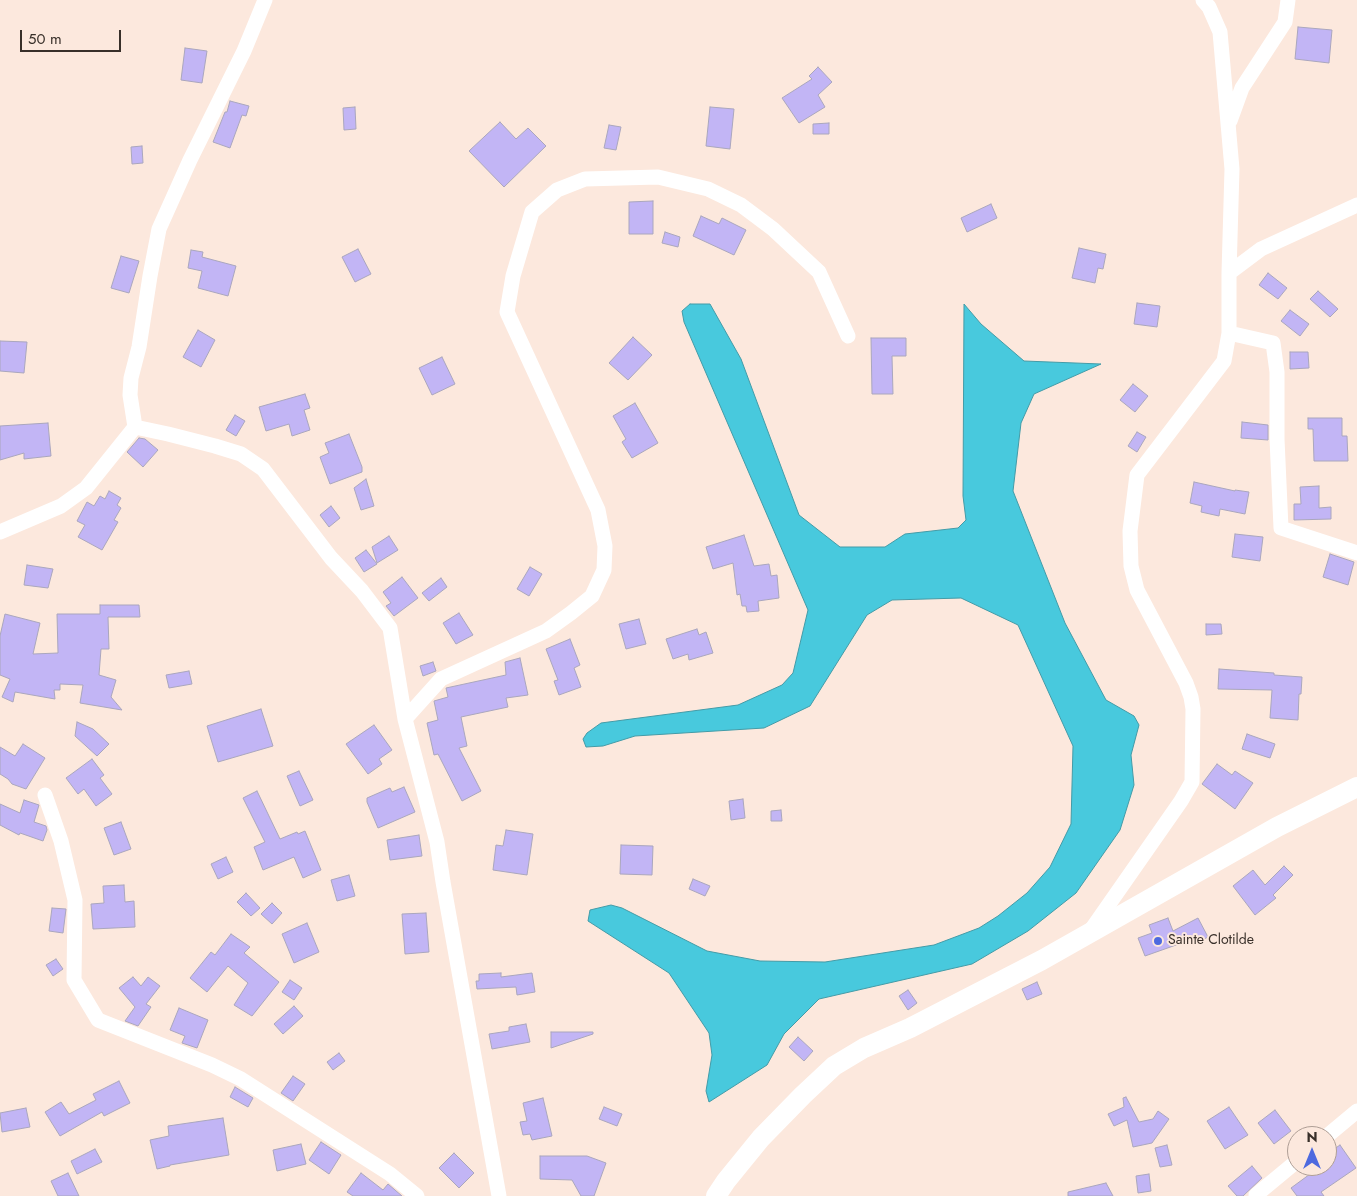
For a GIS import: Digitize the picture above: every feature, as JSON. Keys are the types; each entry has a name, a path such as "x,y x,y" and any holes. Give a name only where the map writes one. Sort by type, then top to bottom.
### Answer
{"street":[{"path":"0,532 61,506 86,488 135,426 130,395 131,378 139,347 159,229 244,51 265,0"},
{"path":"1089,934 1181,801 1192,782 1191,697 1186,683 1137,590 1131,566 1130,531 1137,475 1224,361 1229,333 1232,169 1220,32 1209,7 1203,0"},
{"path":"1228,126 1242,88 1285,22 1288,0"},
{"path":"406,719 441,679 546,631 571,613 592,596 604,570 605,546 598,510 507,312 513,276 532,212 557,190 585,179 658,177 708,189 741,205 773,229 819,272 848,336"},
{"path":"1229,273 1261,249 1357,205"},
{"path":"1229,333 1272,344 1277,372 1277,439 1281,528 1357,553"},
{"path":"135,426 241,454 263,469 332,558 362,591 390,628 406,719 437,842 499,1196"},
{"path":"716,1196 761,1138 834,1066 864,1048 910,1028 1042,960 1278,827 1357,787"},
{"path":"45,794 61,842 75,900 74,980 98,1020 212,1065 241,1079 390,1174 417,1196"},
{"path":"1337,1128 1357,1111"},
{"path":"1256,1195 1287,1169"}],"water":[{"path":"690,304 710,304 741,359 799,515 840,547 885,547 905,534 958,528 966,520 963,496 964,304 981,324 1024,361 1101,364 1034,394 1021,423 1013,491 1065,623 1106,700 1134,716 1139,725 1131,755 1134,785 1120,830 1076,893 1028,931 972,964 819,999 784,1034 767,1065 709,1102 706,1091 712,1055 709,1033 669,973 588,921 590,910 611,905 622,908 707,951 760,961 825,962 934,945 979,928 998,916 1027,893 1050,867 1071,824 1073,746 1018,625 961,598 892,600 867,615 810,706 764,728 635,736 603,746 586,747 583,739 587,733 601,723 738,705 782,685 793,673 808,610 684,322 682,311"}],"building":[{"path":"1298,27 1332,30 1329,63 1295,59"},
{"path":"185,48 207,51 202,83 181,80"},
{"path":"818,67 832,82 818,95 825,107 799,123 782,98 812,79 809,76"},
{"path":"230,101 249,106 246,116 242,115 230,148 213,142"},
{"path":"355,107 356,129 344,130 343,108"},
{"path":"710,107 734,109 730,149 706,146"},
{"path":"500,122 516,139 528,128 546,146 504,187 469,151"},
{"path":"829,123 829,134 813,134 813,124"},
{"path":"609,125 621,127 616,150 604,148"},
{"path":"142,146 143,163 132,164 131,147"},
{"path":"653,201 653,234 629,234 629,202"},
{"path":"991,204 997,218 967,232 961,218"},
{"path":"701,216 719,224 722,218 746,230 734,255 693,236"},
{"path":"665,232 680,237 678,247 662,243"},
{"path":"1079,248 1106,254 1103,269 1098,268 1095,283 1072,278"},
{"path":"358,249 371,274 355,282 342,257"},
{"path":"191,250 203,252 202,257 236,266 228,296 198,288 202,271 188,268"},
{"path":"121,256 139,261 129,293 111,288"},
{"path":"1268,273 1287,288 1278,299 1259,285"},
{"path":"1318,291 1338,309 1330,317 1310,299"},
{"path":"1137,303 1160,306 1157,327 1134,324"},
{"path":"1290,310 1309,324 1300,336 1281,321"},
{"path":"198,330 215,340 201,367 183,357"},
{"path":"633,337 652,355 628,380 609,363"},
{"path":"871,338 906,338 906,356 892,356 893,394 872,394"},
{"path":"0,341 27,342 24,373 0,371"},
{"path":"1290,352 1308,352 1309,368 1290,369"},
{"path":"442,357 455,384 432,395 419,368"},
{"path":"1133,384 1148,396 1135,412 1120,400"},
{"path":"305,394 310,408 304,410 310,430 292,436 289,424 266,431 259,407"},
{"path":"635,403 658,443 632,458 622,442 626,439 613,416"},
{"path":"235,415 245,421 236,436 226,430"},
{"path":"1308,418 1342,418 1342,436 1347,436 1348,461 1314,461 1313,429 1308,429"},
{"path":"1242,422 1268,425 1268,440 1241,438"},
{"path":"48,423 51,456 24,459 24,453 0,460 0,426"},
{"path":"1137,432 1146,437 1137,452 1128,446"},
{"path":"349,434 362,467 362,472 330,484 320,457 329,453 325,443"},
{"path":"139,438 145,439 158,450 143,467 127,452"},
{"path":"366,479 374,506 361,510 354,488"},
{"path":"1194,482 1235,491 1249,492 1245,514 1220,509 1219,516 1201,512 1202,506 1190,503"},
{"path":"1319,486 1319,508 1331,507 1331,519 1294,520 1294,504 1301,504 1300,487"},
{"path":"109,491 121,498 117,505 121,508 114,520 118,522 102,550 78,537 85,525 77,521 87,502 94,506 100,496 105,499"},
{"path":"331,506 340,518 329,527 320,515"},
{"path":"1235,534 1263,537 1260,561 1232,557"},
{"path":"744,535 754,566 769,564 771,576 777,575 779,598 758,601 759,611 747,612 746,606 742,606 740,594 737,595 733,563 713,569 706,547"},
{"path":"389,536 398,550 377,563 372,547"},
{"path":"366,550 377,564 364,572 355,558"},
{"path":"1330,554 1354,562 1348,585 1323,577"},
{"path":"27,565 53,569 48,588 24,585"},
{"path":"530,567 542,574 529,596 517,589"},
{"path":"402,577 418,598 394,616 386,606 391,603 383,592"},
{"path":"441,578 447,587 429,601 422,593"},
{"path":"100,605 139,605 140,617 108,617 109,649 101,649 99,675 116,680 111,697 122,710 80,703 83,685 60,684 60,690 54,690 55,699 15,692 13,702 2,697 10,679 0,675 0,636 5,614 40,623 33,654 58,653 57,614 100,614"},
{"path":"459,613 473,635 456,644 443,623"},
{"path":"639,619 646,644 626,649 619,624"},
{"path":"1206,624 1221,624 1222,634 1206,635"},
{"path":"697,629 699,635 706,632 713,653 689,660 688,654 673,659 666,639"},
{"path":"570,639 580,665 574,668 581,687 559,695 554,681 558,680 546,649"},
{"path":"520,658 528,695 506,698 508,707 461,717 467,746 459,748 481,791 462,801 438,754 434,755 427,723 438,720 434,701 448,697 446,688 506,675 505,662"},
{"path":"433,662 436,671 423,676 420,666"},
{"path":"1219,669 1302,677 1298,720 1270,718 1272,690 1218,689"},
{"path":"189,671 192,684 169,688 166,675"},
{"path":"261,709 273,746 218,762 207,726"},
{"path":"77,722 93,729 109,744 97,756 75,736"},
{"path":"374,725 392,750 379,759 382,764 368,774 346,744"},
{"path":"1247,734 1275,744 1270,758 1242,749"},
{"path":"23,744 45,758 26,789 12,784 0,774 0,747 15,756"},
{"path":"92,759 104,775 100,778 112,794 96,806 84,789 78,794 66,778"},
{"path":"1217,764 1232,775 1235,771 1253,783 1235,809 1202,784"},
{"path":"299,771 313,800 300,806 287,776"},
{"path":"404,787 415,812 378,828 367,798 390,788 392,792"},
{"path":"257,791 280,839 305,831 321,870 303,878 294,857 263,870 254,847 265,842 243,798"},
{"path":"743,799 745,818 731,820 729,801"},
{"path":"24,800 39,805 34,822 46,826 47,830 43,841 20,833 19,835 0,825 0,804 20,813"},
{"path":"781,810 782,821 771,821 771,811"},
{"path":"121,822 131,849 114,855 104,828"},
{"path":"506,830 533,834 527,875 493,870 496,845 503,846"},
{"path":"419,835 422,856 390,860 387,840"},
{"path":"621,845 653,846 652,875 620,874"},
{"path":"226,857 233,872 218,879 211,864"},
{"path":"1284,866 1293,875 1273,895 1276,898 1255,915 1233,886 1253,870 1265,885"},
{"path":"349,875 355,896 337,901 331,880"},
{"path":"693,879 710,886 705,896 689,889"},
{"path":"124,885 125,902 134,901 135,927 93,929 91,904 104,903 103,886"},
{"path":"246,893 260,908 251,916 237,902"},
{"path":"272,903 282,913 272,924 261,914"},
{"path":"52,908 66,909 63,933 49,931"},
{"path":"426,913 429,952 405,954 402,914"},
{"path":"1168,918 1173,931 1198,918 1208,937 1195,944 1193,939 1145,956 1138,938 1152,933 1149,925"},
{"path":"307,923 319,952 294,963 282,934"},
{"path":"231,934 250,947 244,953 279,982 252,1016 234,1005 248,983 228,966 207,992 190,978 211,952 215,955"},
{"path":"56,959 63,969 53,976 46,965"},
{"path":"501,973 501,977 532,973 535,992 517,995 516,987 477,989 476,981 479,981 479,974"},
{"path":"133,977 141,986 148,977 160,986 146,1004 151,1007 138,1026 125,1021 135,1007 119,988"},
{"path":"290,980 302,988 294,1000 282,992"},
{"path":"1037,982 1042,994 1027,1000 1022,989"},
{"path":"908,990 917,1003 908,1010 899,996"},
{"path":"294,1006 303,1016 283,1034 274,1024"},
{"path":"179,1008 208,1020 197,1048 182,1043 185,1036 170,1030"},
{"path":"526,1024 530,1042 492,1049 489,1034 509,1031 509,1027"},
{"path":"551,1032 593,1032 593,1034 551,1048"},
{"path":"798,1037 813,1051 804,1061 789,1047"},
{"path":"339,1053 345,1061 333,1070 327,1062"},
{"path":"293,1076 305,1084 293,1101 281,1093"},
{"path":"119,1081 130,1103 104,1116 102,1112 60,1136 45,1112 61,1102 69,1114 96,1100 93,1094"},
{"path":"235,1087 253,1098 248,1107 230,1097"},
{"path":"1126,1097 1139,1122 1153,1119 1158,1111 1169,1119 1152,1143 1133,1147 1127,1120 1114,1126 1108,1114 1124,1107 1123,1098"},
{"path":"543,1098 552,1136 532,1140 530,1134 523,1135 520,1122 527,1121 523,1103"},
{"path":"604,1107 622,1114 617,1126 599,1119"},
{"path":"1229,1107 1248,1135 1225,1149 1207,1121"},
{"path":"26,1108 30,1127 2,1132 0,1113"},
{"path":"1275,1110 1287,1126 1287,1134 1274,1144 1258,1123"},
{"path":"223,1118 229,1155 157,1169 150,1140 169,1136 168,1126"},
{"path":"321,1142 341,1155 329,1174 309,1160"},
{"path":"301,1144 306,1164 277,1171 273,1150"},
{"path":"1167,1145 1172,1165 1160,1167 1155,1148"},
{"path":"1340,1145 1356,1168 1321,1192 1324,1196 1297,1196 1291,1188 1307,1176 1337,1176 1337,1147"},
{"path":"95,1149 102,1162 77,1174 71,1161"},
{"path":"454,1153 474,1173 459,1188 439,1168"},
{"path":"540,1156 587,1156 606,1163 594,1196 581,1196 572,1180 540,1179"},
{"path":"1252,1166 1262,1178 1243,1196 1237,1196 1228,1186"},
{"path":"68,1173 79,1196 58,1196 51,1181"},
{"path":"361,1173 383,1190 388,1184 402,1196 353,1196 347,1192"},
{"path":"1149,1174 1151,1191 1138,1193 1136,1176"},
{"path":"1106,1183 1113,1196 1068,1196 1068,1192"}],"place":[{"name":"Sainte Clotilde","path":"1158,941"}]}
